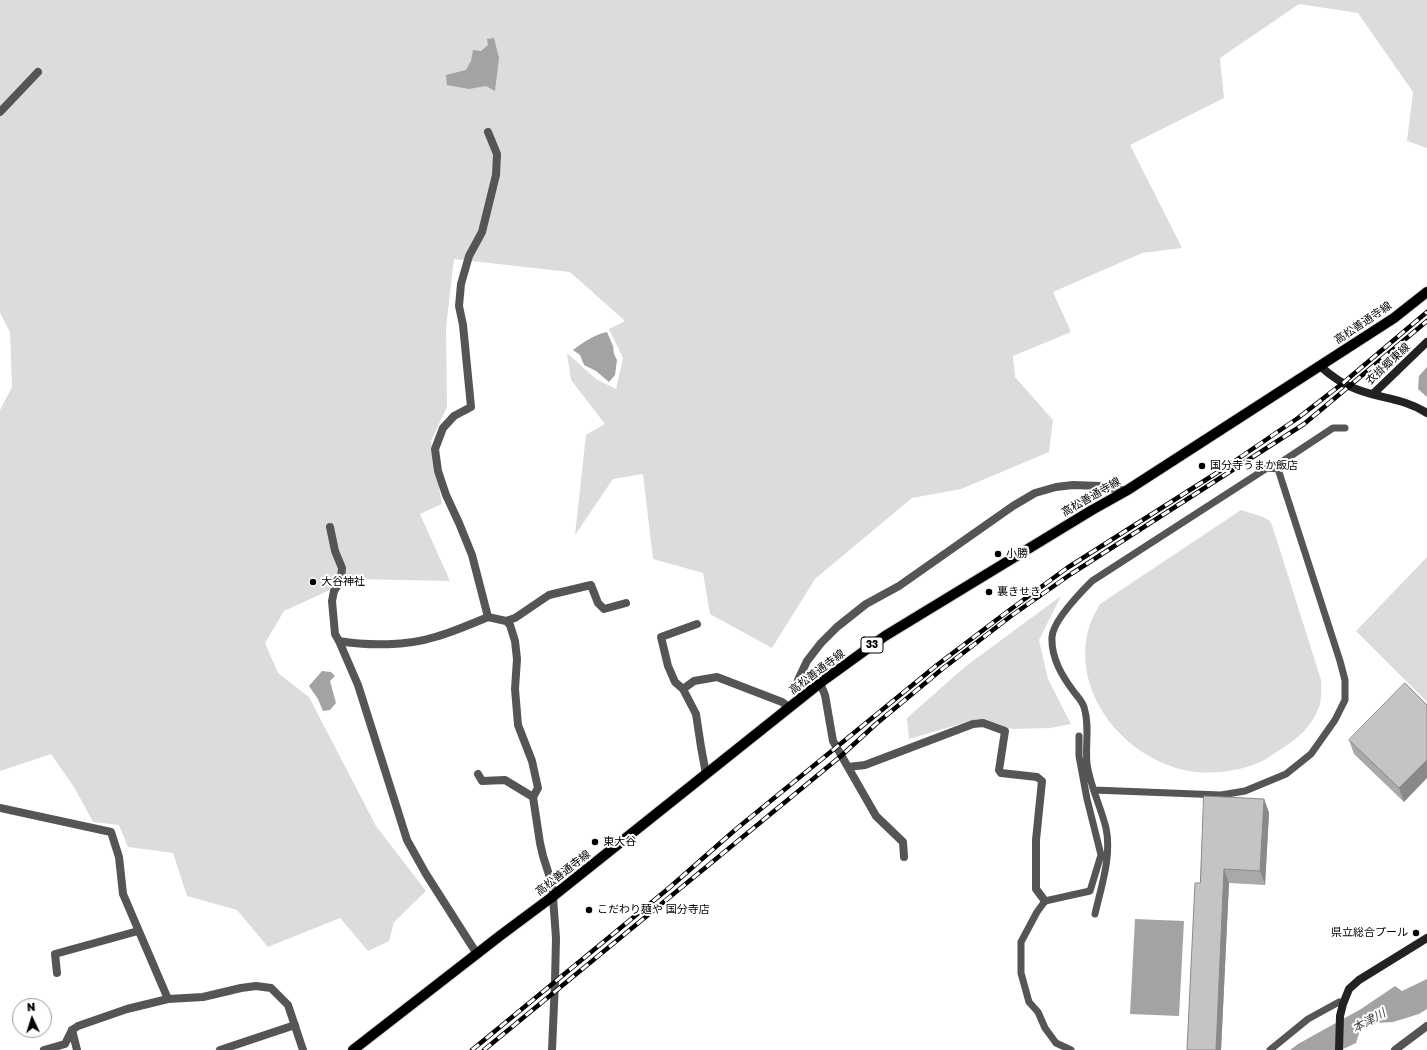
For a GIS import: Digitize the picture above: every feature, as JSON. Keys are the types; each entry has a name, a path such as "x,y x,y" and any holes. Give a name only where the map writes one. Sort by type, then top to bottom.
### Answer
{"main road":[{"name":"高松善通寺線","path":"353,1050 552,897 789,707 891,632 1085,514 1126,491 1394,318 1427,292"}],"street":[{"path":"0,112 38,72"},
{"path":"488,132 497,154 496,175 482,232 469,256 461,284 459,306 463,325 471,407 454,416 443,428 435,449 438,471 446,495 472,555 488,617"},
{"name":"衣掛郷東線","path":"1320,366 1343,383 1358,390 1373,394 1427,342"},
{"path":"1373,394 1403,401 1427,413"},
{"path":"799,700 796,690 798,680 807,661 821,643 837,627 866,604 899,586 1013,506 1034,493 1056,487 1073,485 1101,486 1126,491"},
{"path":"330,527 335,551 342,568 341,580 334,591 332,602 335,634 360,692 407,840 426,874 477,954"},
{"path":"339,641 360,644 418,641 435,637 488,617 506,621 515,618 549,595 590,585 598,602 604,609 626,603"},
{"path":"506,621 510,625 515,640 517,659 515,689 518,725 532,761 538,788 533,797 542,856 552,884 556,938 552,1050"},
{"path":"697,624 661,637 668,666 676,682 683,689 696,714 706,774"},
{"path":"683,689 694,681 717,677 782,702 789,707"},
{"path":"820,683 825,695 833,741 876,816 903,842 904,857"},
{"path":"848,767 865,765 973,724 983,723 1005,732 999,770 1001,774 1037,777 1042,781 1036,840 1036,889 1045,901"},
{"path":"478,774 482,781 505,780 533,797"},
{"path":"0,808 111,832 119,857 124,894 138,931 168,999"},
{"path":"58,973 55,954 138,931"},
{"path":"1339,1050 1340,1016 1349,989 1359,980 1427,938"},
{"path":"44,1050 65,1044 72,1030 78,1026 127,1009 168,999 203,997 256,986 270,988 288,1005 303,1050"},
{"path":"220,1050 295,1025"},
{"path":"1395,1050 1427,1026"},
{"path":"72,1030 77,1050"}],"lane":[{"path":"1094,790 1220,795 1245,791 1286,774 1311,754 1335,720 1345,700 1345,680 1278,469 1282,461 1333,428 1345,428"},
{"path":"1095,914 1108,855 1106,829 1087,765 1088,724 1084,705 1060,672 1054,655 1052,636 1057,622 1082,590 1092,581 1268,468 1278,469"},
{"path":"1071,1050 1056,1043 1045,1028 1038,1012 1030,1002 1021,973 1021,942 1037,912 1045,901 1090,891 1100,855 1079,756 1079,736"},
{"path":"1095,833 1106,829"},
{"path":"1270,1050 1308,1019 1339,1002"}],"shaded area":[{"path":"0,0 1427,0 1427,148 1407,141 1413,92 1358,13 1299,4 1220,58 1224,98 1130,145 1182,248 1142,253 1053,292 1071,332 1013,356 1015,377 1053,420 1049,452 961,489 912,498 815,579 772,648 710,614 703,573 653,559 643,474 613,479 575,535 586,435 605,424 571,380 567,353 596,379 616,389 623,358 609,329 625,321 570,272 454,259 446,328 447,407 431,441 442,504 420,514 450,581 354,579 284,611 265,643 278,673 309,697 376,826 426,891 394,922 389,941 368,951 340,918 268,947 237,910 187,896 173,853 128,847 119,825 93,822 74,787 51,754 0,771 0,410 12,387 10,332 0,313"},
{"path":"1241,510 1263,517 1270,521 1273,528 1321,680 1320,704 1316,714 1304,731 1293,741 1266,759 1229,771 1189,771 1167,765 1147,755 1128,741 1112,725 1090,686 1086,664 1086,641 1091,622 1100,604"},
{"path":"1427,557 1427,702 1356,631"},
{"path":"1061,596 1039,640 1048,679 1071,724 1050,728 1013,729 977,719 909,739 907,718 966,666"}],"water":[{"path":"494,38 499,58 495,91 486,86 469,89 447,85 446,75 466,70 471,61 473,50 481,51 488,45 487,39"},
{"path":"607,332 617,360 615,375 609,382 596,371 584,365 580,355 573,350 593,337"},
{"path":"1427,367 1427,397 1418,389 1419,376"},
{"path":"322,671 331,672 335,676 330,681 336,703 330,710 323,711 318,699 309,686"},
{"path":"1135,919 1184,921 1179,1016 1130,1014"},
{"name":"本津川","path":"1427,979 1427,1009 1419,1014 1393,1022 1377,1023 1360,1030 1356,1043 1341,1050 1290,1050 1361,1009 1395,986 1402,991"}],"building":[{"path":"1405,683 1427,705 1427,760 1399,788 1349,740"},
{"path":"1204,796 1264,799 1260,871 1224,869 1216,1050 1187,1050 1195,883 1200,883"}],"railway":[{"path":"472,1050 669,888 735,830 937,665 1067,568 1226,467 1298,418 1343,383 1427,312"},
{"path":"484,1050 841,756 876,724 941,670 1011,616 1071,574 1304,424 1427,321"}],"place":[{"name":"国分寺うまか飯店","path":"1202,466"},
{"name":"小勝","path":"998,554"},
{"name":"大谷神社","path":"313,582"},
{"name":"裏きせき","path":"989,592"},
{"name":"東大谷","path":"595,842"},
{"name":"こだわり麺や 国分寺店","path":"589,910"},
{"name":"県立総合プール","path":"1416,933"}]}
